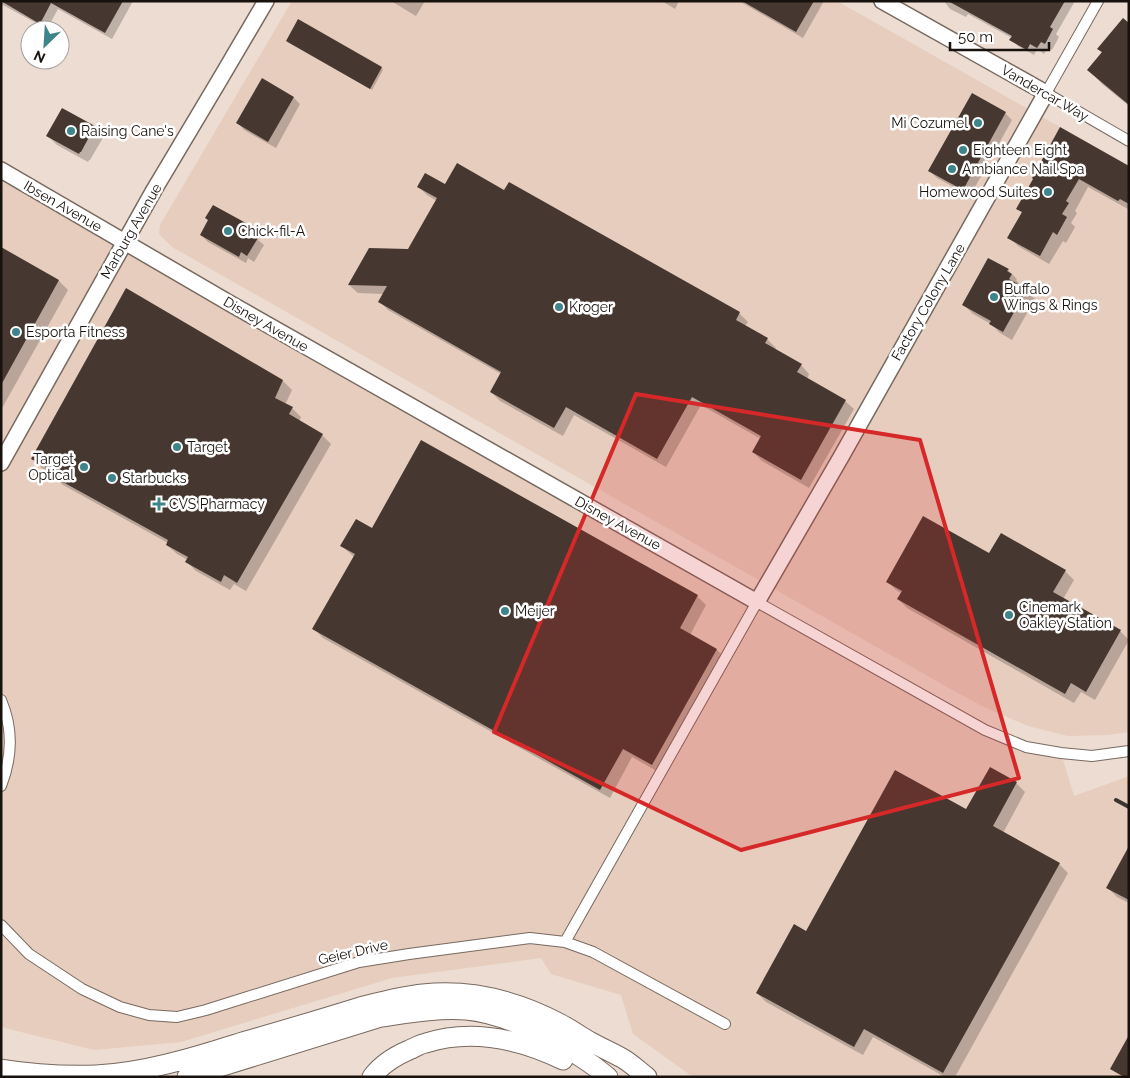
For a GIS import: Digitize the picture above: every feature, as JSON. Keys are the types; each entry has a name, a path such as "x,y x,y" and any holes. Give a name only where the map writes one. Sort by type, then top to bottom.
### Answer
{"highway":[{"path":"1,1069 79,1075 96,1075 132,1070 179,1061 360,1007 422,994 447,993 470,994 499,999 526,1008 624,1059 647,1077"},
{"path":"187,1077 381,1017 441,1010 467,1010 515,1023 566,1046 608,1077"},
{"path":"372,1077 399,1055 425,1043 448,1038 482,1036 516,1041 542,1050 566,1061 590,1077"},
{"path":"594,1044 628,1077"}],"street":[{"name":"Marburg Avenue","path":"1,463 124,242 266,1"},
{"name":"Vandercar Way","path":"882,1 1129,141"},
{"name":"Factory Colony Lane","path":"757,602 842,457 870,404 1098,1"},
{"name":"Ibsen Avenue","path":"1,170 124,242"},
{"name":"Disney Avenue","path":"124,242 985,730 1026,747 1061,753 1092,756 1129,751"},
{"path":"565,942 757,602"},
{"path":"1,700 11,741 9,759 1,786"},
{"name":"Geier Drive","path":"1,925 29,954 82,989 120,1007 149,1015 177,1017 359,962 530,938 565,942 592,952 724,1024"}],"highlighted area":[{"path":"636,394 920,440 1019,778 741,850 494,732"}],"shaded area":[{"path":"292,1 837,1 1129,166 1129,732 1108,735 1068,736 1028,726 984,707 172,247 159,234 160,225"},
{"path":"1,170 985,730 1061,753 1074,796 1129,776 1129,1077 693,1077 633,1034 621,995 551,974 541,958 392,978 181,1042 94,1050 1,1027"}],"building":[{"path":"1,1 123,1 105,33 51,3 42,20 33,20"},
{"path":"742,1 814,1 796,32"},
{"path":"948,1 1065,1 1050,27 1053,29 1045,44 1041,42 1037,48 1030,44 1027,50 1009,40 1012,36"},
{"path":"1123,18 1129,23 1129,105 1087,70 1102,52 1097,49"},
{"path":"298,19 382,67 370,89 286,41"},
{"path":"262,78 294,97 268,142 236,123"},
{"path":"972,93 1006,112 963,190 928,171"},
{"name":"Raising Cane's","path":"62,108 95,126 79,154 46,136"},
{"name":"Homewood Suites","path":"1060,127 1129,166 1129,204 1120,199 1118,201 1079,179 1066,201 1069,203 1062,214 1067,217 1057,235 1053,232 1040,256 1007,238 1022,212 1016,209"},
{"name":"Kroger","path":"457,163 504,190 509,182 740,312 736,320 768,338 765,343 802,364 797,372 846,400 801,480 752,452 761,436 692,397 657,459 566,407 554,428 490,392 501,372 378,302 387,286 348,285 369,248 408,249 437,198 417,187 425,173 445,184"},
{"name":"Chick-fil-A","path":"213,205 255,228 252,234 258,238 247,256 241,252 239,257 200,235 208,220 205,218"},
{"name":"Esporta Fitness","path":"1,247 59,280 1,385"},
{"name":"Buffalo Wings & Rings","path":"988,258 1009,269 1007,271 1012,274 1009,279 1027,289 1003,332 989,324 991,321 962,305"},
{"name":"Target","path":"126,288 283,380 275,398 293,407 289,414 323,434 237,583 224,575 221,582 185,562 188,557 166,545 168,540 52,476 54,471 31,459"},
{"name":"Meijer","path":"421,440 698,595 680,628 717,649 652,765 623,749 600,790 312,629 355,554 340,546 356,519 372,528"},
{"name":"Cinemark Oakley Station","path":"923,516 989,553 1001,533 1066,570 1053,592 1121,630 1086,692 1071,683 1065,694 897,599 902,591 886,582"},
{"path":"990,767 1017,782 993,826 1060,863 943,1073 864,1029 854,1047 756,993 794,924 806,931 895,770 966,809"},
{"path":"1129,846 1129,900 1106,888"},
{"path":"1129,1035 1129,1077 1124,1077 1110,1069"}],"railway":[{"path":"1116,800 1129,807"}],"place":[{"name":"Mi Cozumel","path":"978,123"},
{"name":"Raising Cane's","path":"71,131"},
{"name":"Eighteen Eight","path":"963,150"},
{"name":"Ambiance Nail Spa","path":"952,169"},
{"name":"Homewood Suites","path":"1048,192"},
{"name":"Chick-fil-A","path":"228,231"},
{"name":"Buffalo Wings & Rings","path":"994,297"},
{"name":"Kroger","path":"559,307"},
{"name":"Esporta Fitness","path":"16,332"},
{"name":"Target","path":"177,447"},
{"name":"Target Optical","path":"84,467"},
{"name":"Starbucks","path":"112,478"},
{"name":"CVS Pharmacy","path":"159,504"},
{"name":"Meijer","path":"505,611"},
{"name":"Cinemark Oakley Station","path":"1009,615"}]}
